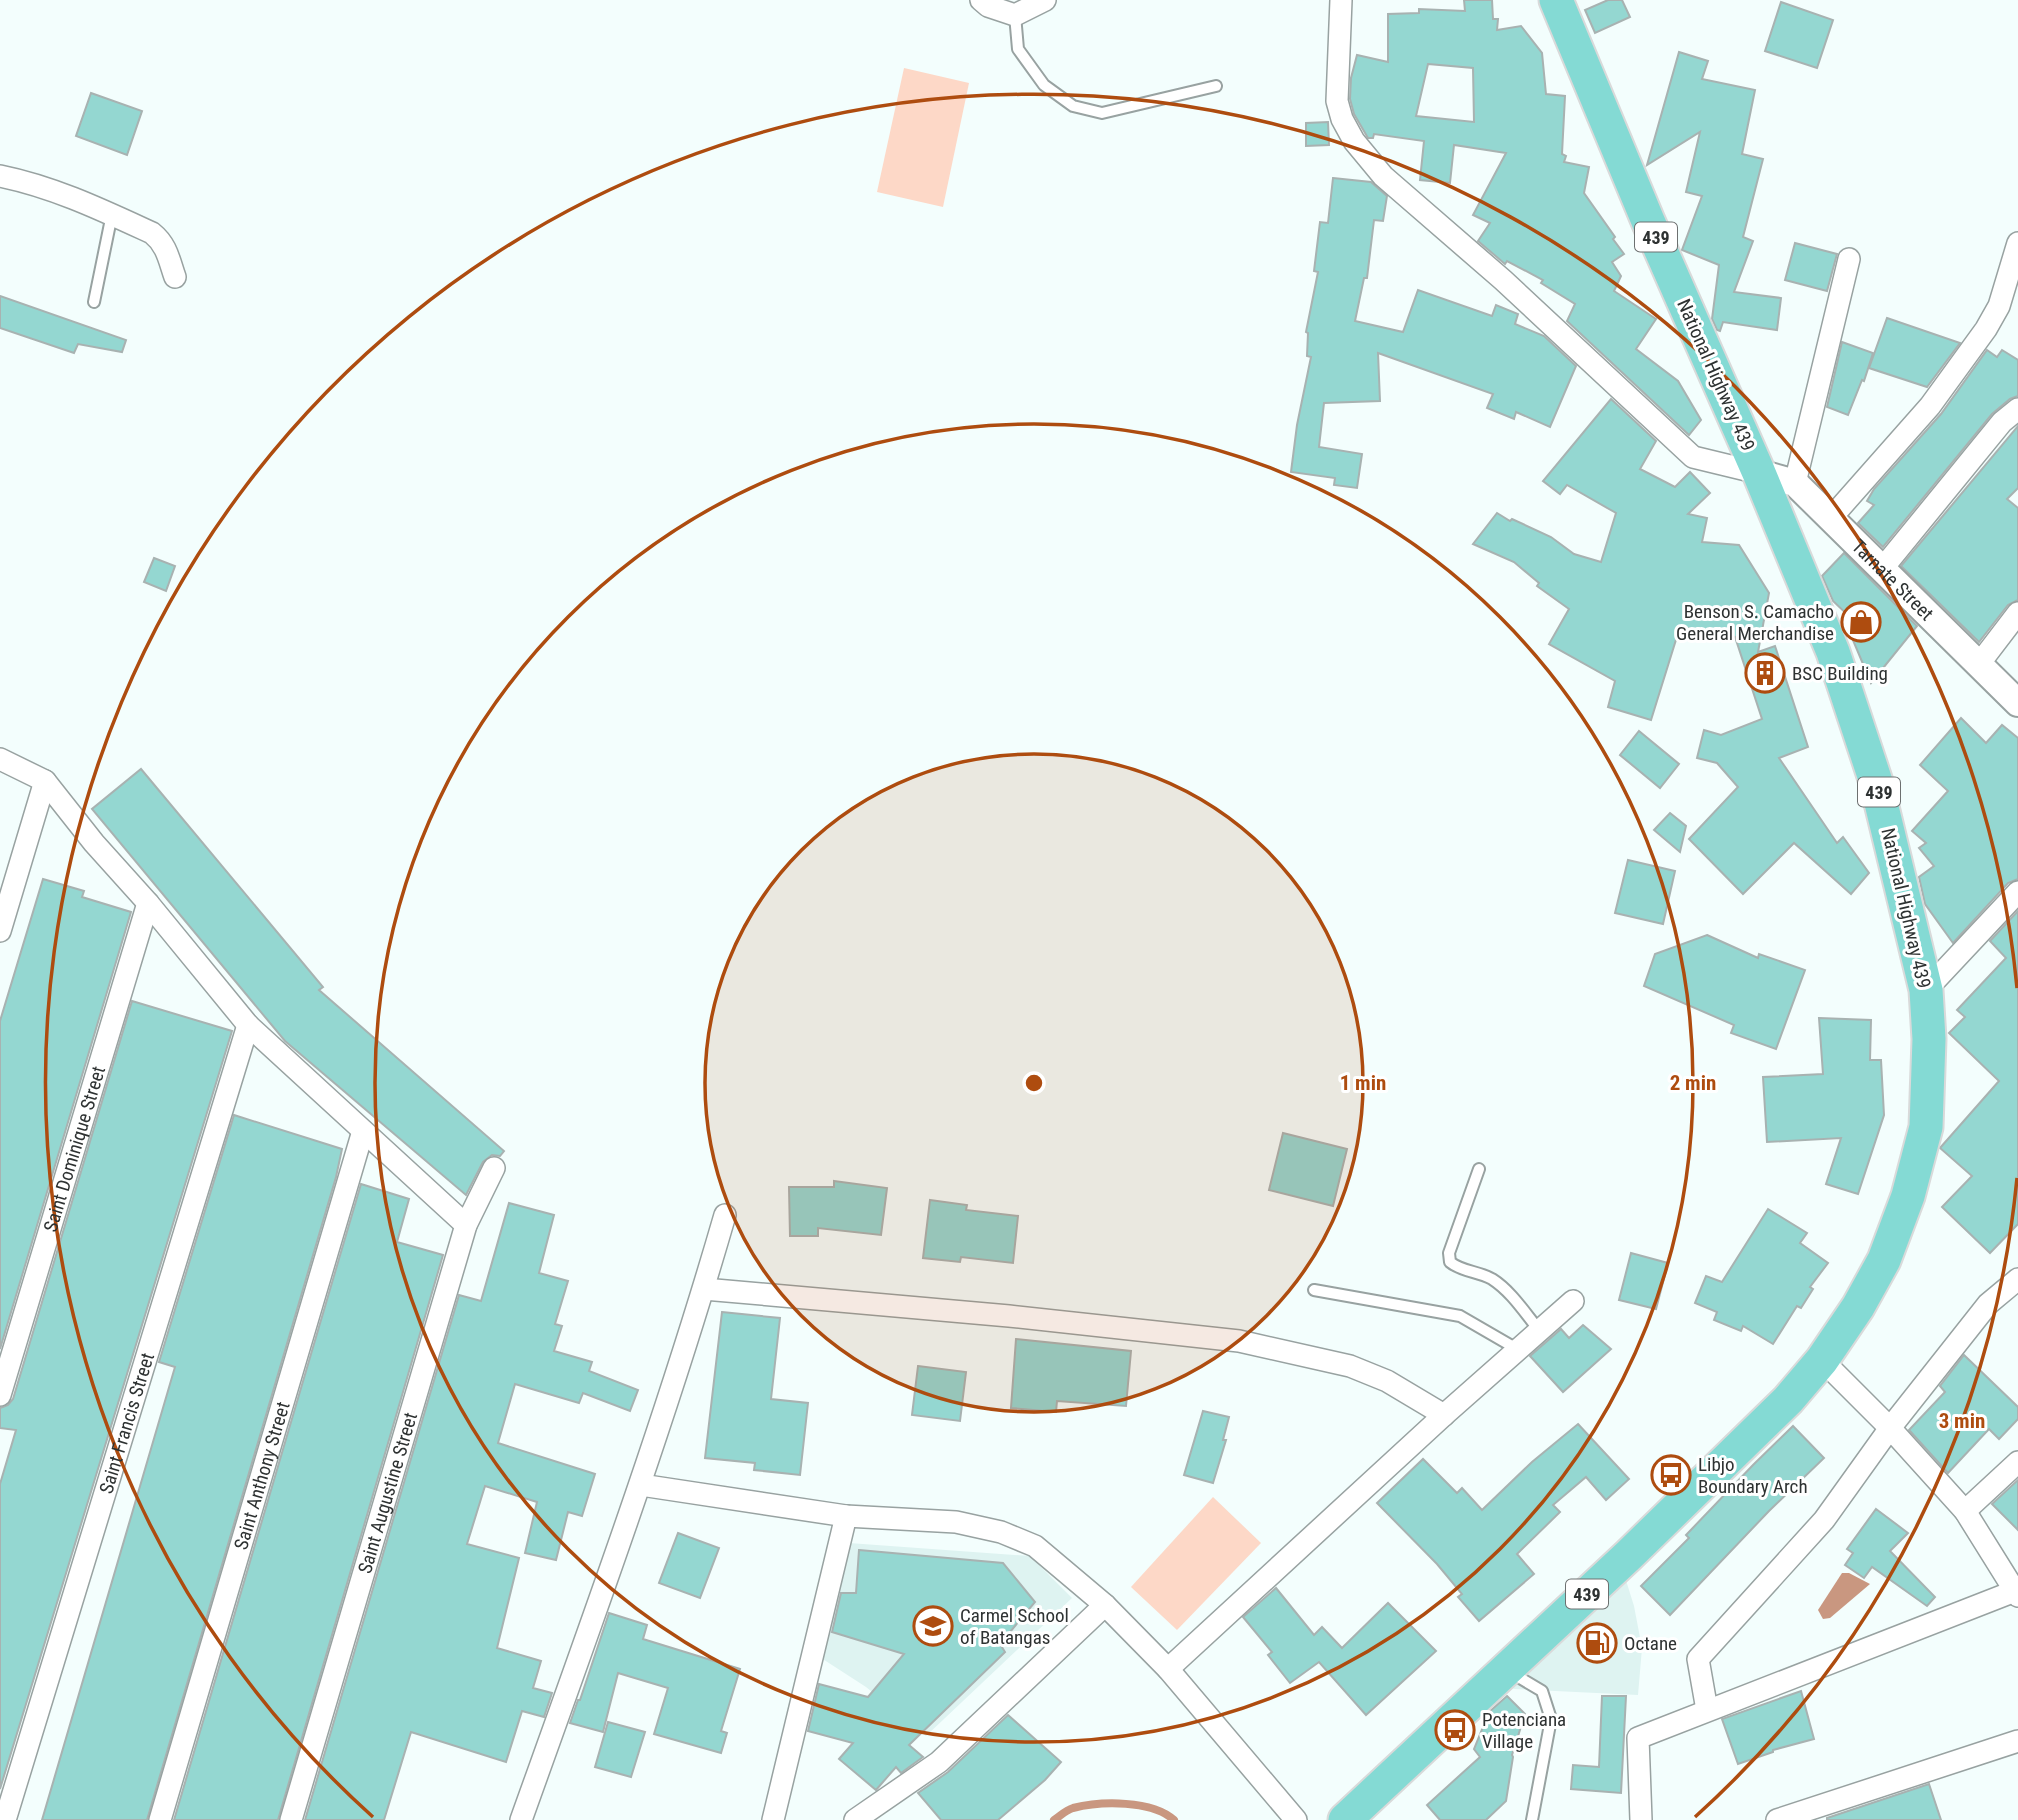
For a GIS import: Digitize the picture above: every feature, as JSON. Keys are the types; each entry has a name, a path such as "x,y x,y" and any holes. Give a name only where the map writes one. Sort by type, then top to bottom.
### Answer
{"main road":[{"name":"National Highway 439","path":"1345,1820 1629,1555 1787,1399 1822,1360 1884,1260 1908,1196 1926,1127 1930,1039 1926,989 1876,782 1833,652 1556,0"}],"street":[{"path":"981,0 988,6 1015,15 1045,0"},
{"path":"1340,0 1337,101 1342,120 1353,141 1383,176 1503,279 1693,457 1759,473"},
{"path":"0,176 32,183 112,214 152,233 166,250 175,277"},
{"path":"1831,518 1930,406 1986,329 1999,306 2018,243"},
{"path":"1795,483 1849,259"},
{"path":"1882,569 2002,422 2018,409"},
{"name":"Tarnate Street","path":"1759,473 1795,483 2018,703"},
{"path":"1979,664 2018,613"},
{"path":"0,759 45,781 248,1025 466,1224"},
{"path":"0,931 45,781"},
{"path":"1926,989 2018,892"},
{"name":"Saint Dominique Street","path":"0,1395 148,903"},
{"name":"Saint Francis Street","path":"5,1820 248,1025"},
{"name":"Saint Anthony Street","path":"160,1820 363,1131"},
{"name":"Saint Augustine Street","path":"291,1820 466,1224 494,1168"},
{"path":"521,1820 641,1485 704,1289 725,1214"},
{"path":"1707,1710 1698,1659 1824,1520 1890,1428 1988,1304 2018,1279"},
{"path":"704,1289 1009,1316 1239,1341 1350,1366 1387,1381 1444,1415"},
{"path":"1168,1669 1444,1415 1573,1301"},
{"path":"1641,1820 1638,1738 2016,1593 1965,1511 1890,1428 1822,1360"},
{"path":"1965,1511 2018,1462"},
{"path":"641,1485 846,1516 956,1522 1002,1532 1035,1546 1105,1605 1168,1669 1296,1820"},
{"path":"773,1820 846,1516"},
{"path":"855,1820 939,1762 1105,1605"},
{"path":"1777,1820 2018,1741"}],"lane":[{"path":"1015,15 1018,49 1044,85 1073,106 1102,113 1216,86"},
{"path":"94,302 112,214"},
{"path":"1479,1169 1449,1253 1450,1262 1457,1268 1491,1279 1507,1292 1539,1329"},
{"path":"1314,1290 1460,1316 1517,1349"},
{"path":"1506,1670 1542,1691 1551,1719 1532,1820"}],"shaded area":[{"path":"904,68 969,83 943,207 877,192"},
{"path":"1213,1497 1261,1543 1177,1630 1131,1587"},
{"name":"Carmel School of Batangas","path":"849,1543 1030,1556 1072,1598 926,1736 866,1687 815,1654"},
{"path":"1842,1573 1849,1573 1870,1584 1830,1618 1823,1619 1818,1610"},
{"path":"1624,1574 1634,1606 1642,1648 1638,1695 1514,1689 1508,1684"}],"building":[{"path":"1464,0 1492,0 1493,19 1498,19 1497,30 1521,26 1542,53 1546,94 1565,96 1562,154 1566,156 1564,162 1589,167 1584,193 1624,254 1612,262 1621,276 1614,291 1656,319 1636,349 1678,381 1701,420 1689,435 1567,321 1575,304 1541,283 1543,280 1507,261 1505,264 1478,241 1490,223 1473,215 1506,153 1454,145 1450,183 1420,180 1424,141 1374,134 1373,138 1368,138 1354,114 1350,99 1351,78 1357,55 1388,62 1388,14 1419,13 1419,9 1465,11","holes":["1428,64 1473,68 1474,122 1416,116"]},
{"path":"1608,0 1622,0 1630,17 1595,33 1585,10"},
{"path":"1781,2 1833,20 1817,68 1765,51"},
{"path":"1679,52 1708,61 1702,79 1755,90 1742,154 1763,159 1743,237 1753,241 1734,292 1781,298 1777,330 1723,322 1720,331 1717,330 1712,319 1719,265 1682,250 1702,196 1686,192 1700,132 1647,165"},
{"path":"91,93 142,111 127,155 76,136"},
{"path":"1328,122 1329,145 1306,146 1306,123"},
{"path":"1333,178 1371,182 1387,196 1383,221 1374,220 1367,278 1364,278 1355,321 1403,332 1418,290 1492,316 1496,305 1518,314 1515,324 1544,336 1576,366 1550,427 1516,412 1514,419 1487,408 1493,394 1378,353 1380,401 1324,403 1319,447 1362,454 1357,488 1334,485 1335,478 1291,472 1297,425 1311,357 1307,356 1306,332 1318,272 1314,271 1320,222 1328,223"},
{"path":"1795,243 1837,254 1827,291 1785,280"},
{"path":"0,296 126,340 122,352 78,344 74,353 0,328"},
{"path":"1887,318 1960,343 1927,387 1869,368"},
{"path":"1842,342 1873,353 1864,381 1862,380 1848,415 1827,407"},
{"path":"1987,350 1997,357 2002,350 2018,360 2018,396 1992,414 1883,547 1858,523 1874,505 1867,501 1874,489 1941,414"},
{"path":"1611,399 1656,441 1640,469 1675,487 1690,472 1710,493 1688,514 1707,518 1702,542 1739,545 1769,593 1758,652 1775,646 1808,747 1779,758 1837,843 1843,837 1869,873 1851,894 1794,843 1743,894 1689,839 1738,787 1717,763 1697,758 1704,730 1721,735 1762,719 1735,637 1680,627 1651,720 1608,707 1615,681 1549,644 1569,609 1537,586 1539,583 1514,562 1473,544 1497,513 1551,537 1574,554 1601,562 1616,513 1567,485 1560,494 1543,481"},
{"path":"2018,426 2018,488 2007,499 2018,508 2018,600 2008,605 1979,642 1901,566"},
{"path":"1844,553 1917,626 1871,683 1847,626 1853,620 1833,601 1822,576"},
{"path":"154,558 175,566 166,591 144,582"},
{"path":"1961,718 1986,743 2002,725 2018,738 2018,879 2008,883 1953,943 1925,904 1919,877 1934,866 1919,848 1926,843 1912,831 1948,791 1920,765"},
{"path":"1639,731 1679,764 1660,788 1620,755"},
{"path":"141,769 323,987 319,990 504,1151 500,1156 492,1155 483,1162 466,1195 285,1041 92,809"},
{"path":"1670,813 1686,826 1680,852 1654,830"},
{"path":"1628,860 1675,871 1663,924 1615,913"},
{"path":"43,879 84,891 82,897 131,912 0,1349 0,1021"},
{"path":"2018,911 2018,1224 1990,1253 1942,1207 1972,1176 1940,1148 1999,1081 1949,1033 1965,1017 1957,1010 2006,958 1990,941"},
{"path":"1707,935 1758,958 1759,954 1805,970 1776,1049 1731,1033 1734,1025 1644,986 1655,954"},
{"path":"132,1001 232,1031 0,1789 0,1484 16,1430 0,1428 0,1408 13,1399"},
{"path":"1819,1018 1871,1020 1870,1060 1881,1060 1884,1115 1858,1194 1826,1184 1841,1138 1767,1142 1763,1077 1823,1074"},
{"path":"234,1115 342,1149 336,1177 147,1820 42,1820 175,1367 159,1362"},
{"path":"1283,1133 1347,1149 1333,1206 1269,1190"},
{"path":"834,1181 887,1188 881,1235 818,1228 818,1236 790,1236 789,1187 834,1187"},
{"path":"361,1184 409,1199 397,1242 443,1255 278,1820 174,1820"},
{"path":"930,1200 967,1205 966,1210 1018,1216 1013,1263 961,1257 960,1262 923,1258"},
{"path":"509,1203 554,1215 539,1273 568,1281 555,1324 562,1326 554,1351 592,1362 589,1371 638,1390 630,1411 583,1393 579,1403 515,1384 498,1443 595,1474 582,1516 568,1512 556,1560 525,1553 537,1502 485,1486 467,1544 519,1558 497,1648 541,1661 533,1688 552,1693 544,1717 522,1711 506,1762 411,1732 384,1820 305,1820 459,1295 481,1301"},
{"path":"1768,1209 1807,1233 1800,1243 1828,1263 1810,1287 1813,1289 1801,1308 1797,1306 1773,1344 1743,1326 1741,1331 1714,1320 1717,1312 1695,1303 1706,1276 1722,1282"},
{"path":"1631,1253 1668,1263 1656,1309 1619,1300"},
{"path":"722,1312 780,1318 771,1399 808,1403 800,1475 754,1470 755,1463 705,1458"},
{"path":"1583,1325 1611,1349 1563,1392 1530,1356 1561,1329 1569,1338"},
{"path":"1016,1339 1131,1351 1126,1406 1057,1401 1056,1412 1011,1408"},
{"path":"1964,1355 2018,1407 2018,1419 1999,1439 1989,1429 1948,1473 1909,1430 1945,1392 1940,1386"},
{"path":"918,1366 966,1372 960,1421 912,1415"},
{"path":"1203,1411 1229,1417 1223,1440 1226,1440 1213,1483 1184,1475"},
{"path":"1578,1424 1629,1479 1606,1500 1586,1477 1553,1505 1560,1512 1517,1554 1534,1574 1479,1621 1458,1597 1462,1594 1437,1564 1377,1503 1423,1459 1457,1493 1462,1488 1482,1510 1532,1462"},
{"path":"1793,1426 1824,1458 1769,1511 1670,1615 1641,1586 1689,1538 1686,1535"},
{"path":"2018,1480 2018,1530 1992,1504"},
{"path":"1876,1509 1908,1533 1890,1551 1935,1597 1927,1606 1872,1567 1864,1578 1845,1565 1853,1553 1847,1549"},
{"path":"678,1533 719,1548 700,1598 659,1583"},
{"name":"Carmel School of Batangas","path":"859,1550 1003,1563 1035,1602 1000,1644 1005,1652 909,1745 923,1757 901,1773 896,1767 876,1790 839,1759 853,1743 808,1731 819,1684 868,1697 904,1654 832,1632 841,1593 856,1593"},
{"path":"1276,1588 1314,1635 1322,1627 1342,1648 1388,1603 1436,1651 1366,1715 1319,1662 1290,1683 1268,1655 1272,1652 1243,1617"},
{"path":"609,1613 647,1625 643,1639 740,1669 721,1731 727,1733 721,1753 654,1734 668,1688 618,1673 603,1732 570,1723"},
{"path":"1801,1691 1814,1739 1773,1750 1738,1764 1722,1719"},
{"path":"1507,1696 1525,1714 1512,1755 1506,1801 1486,1820 1440,1820 1427,1805 1480,1757 1474,1749 1489,1712"},
{"path":"1602,1696 1626,1696 1621,1793 1571,1789 1573,1765 1599,1767"},
{"path":"1008,1715 1061,1762 1045,1780 998,1820 941,1820 918,1793 948,1772"},
{"path":"608,1722 645,1732 631,1777 595,1767"},
{"path":"1929,1784 1941,1820 1827,1820 1827,1818"}],"waterway":[{"path":"1054,1820 1073,1808 1111,1803 1153,1809 1174,1820"}],"place":[{"name":"Benson S. Camacho General Merchandise","path":"1861,622"},
{"name":"BSC Building","path":"1765,673"},
{"name":"Libjo Boundary Arch","path":"1671,1475"},
{"name":"Carmel School of Batangas","path":"933,1626"},
{"name":"Octane","path":"1597,1643"},
{"name":"Potenciana Village","path":"1455,1730"}]}
